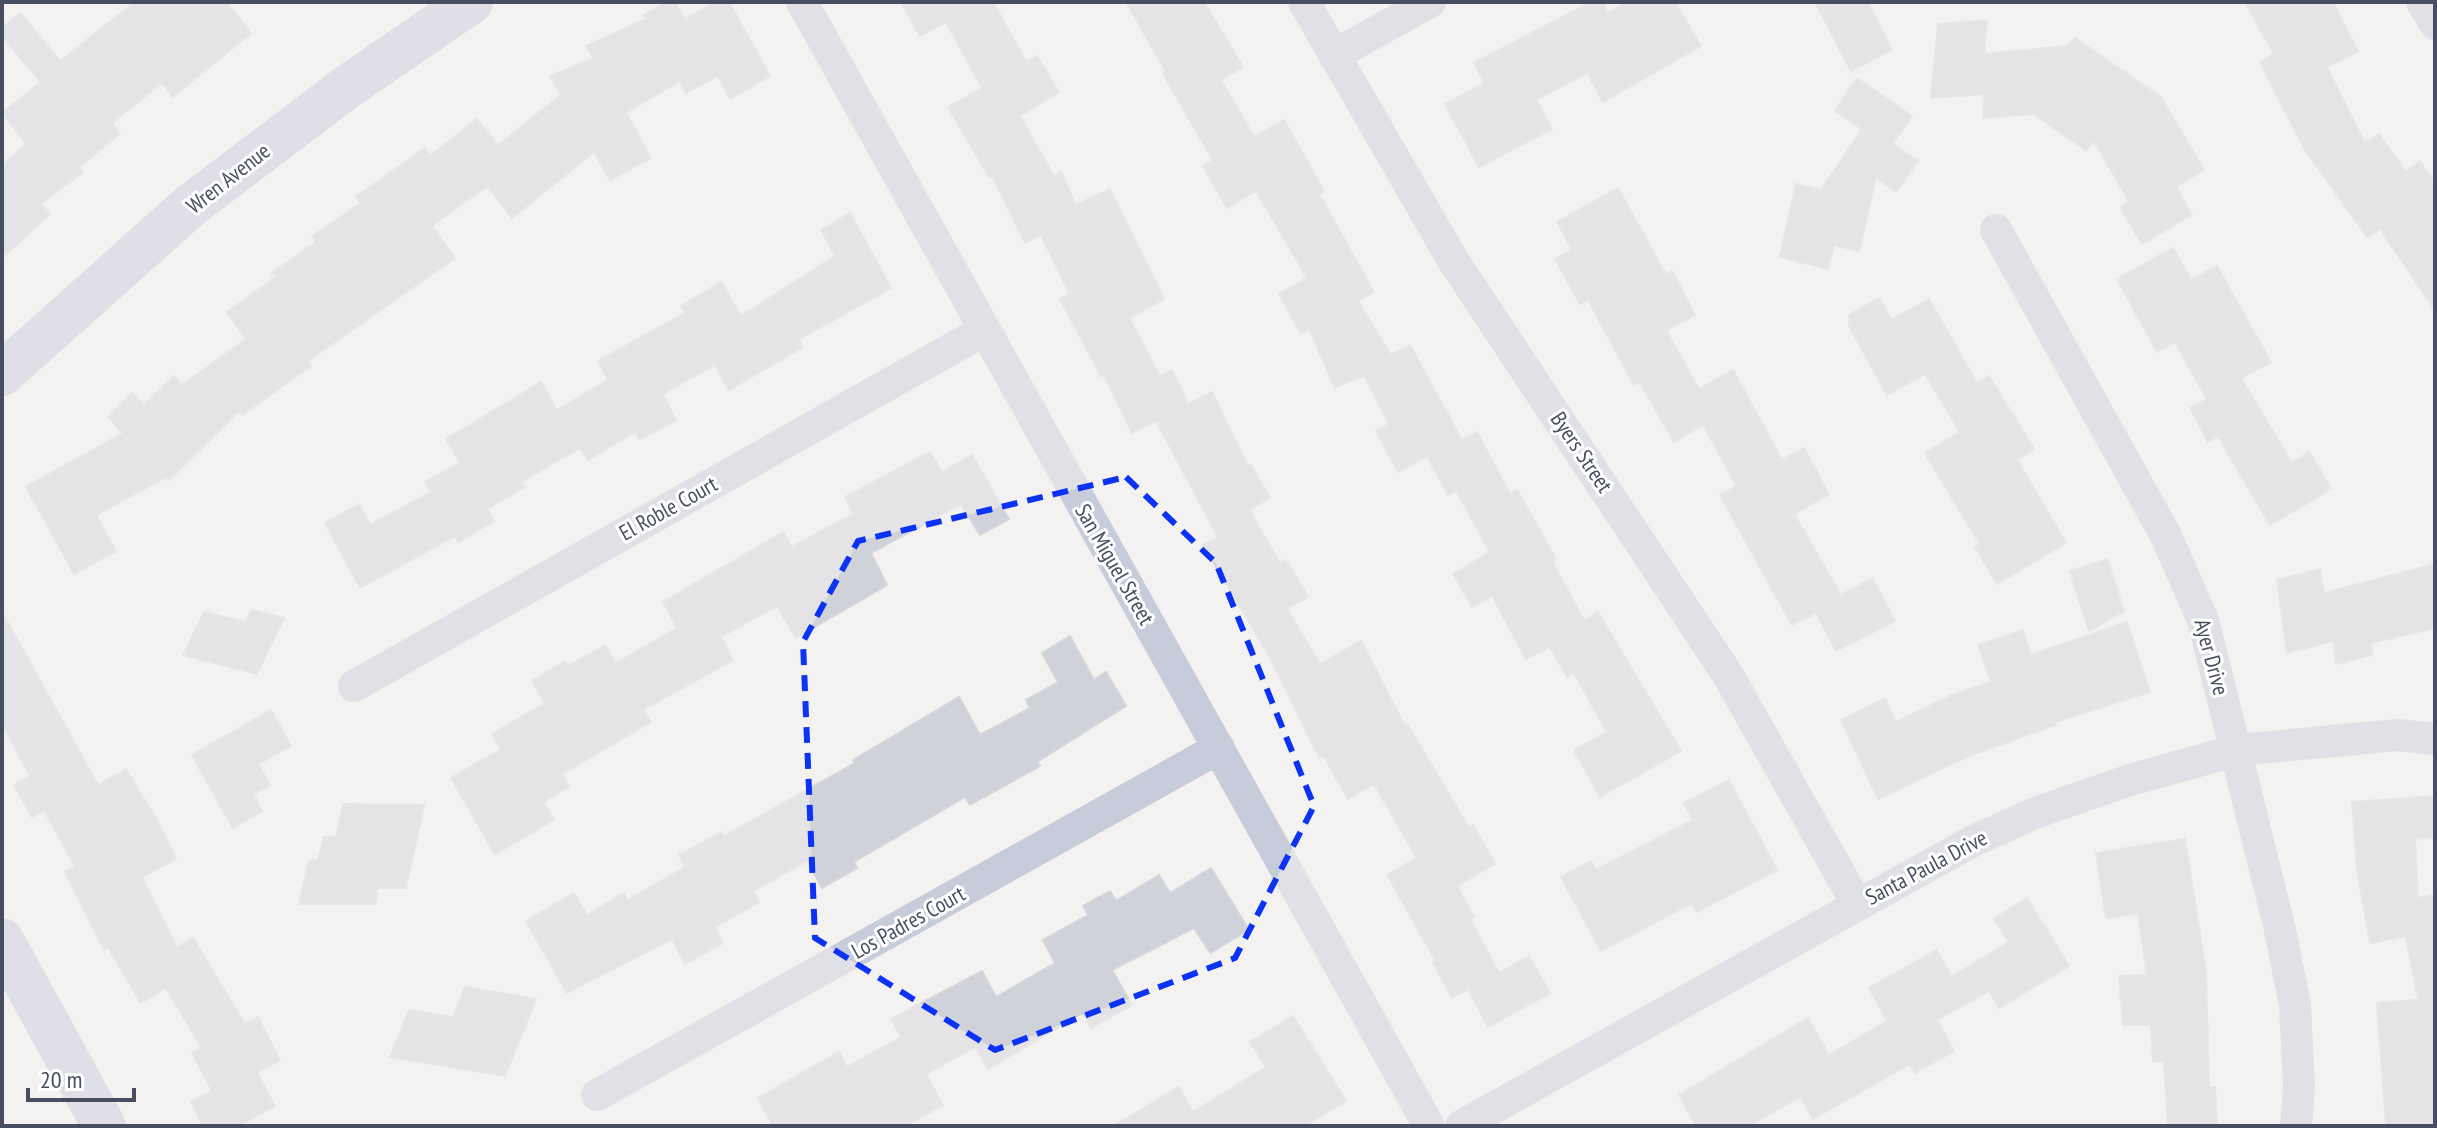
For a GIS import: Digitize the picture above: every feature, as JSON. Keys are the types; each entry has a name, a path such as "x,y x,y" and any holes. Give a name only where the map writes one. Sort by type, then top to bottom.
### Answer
{"street":[{"name":"Wren Avenue","path":"2,374 190,206 347,87 471,2"},
{"name":"San Miguel Street","path":"802,2 1429,1126"},
{"name":"Byers Street","path":"1304,2 1454,262 1728,675 1857,904"},
{"path":"1334,55 1430,2"},
{"path":"2422,2 2435,24"},
{"name":"Ayer Drive","path":"1996,230 2188,581 2203,620 2237,750 2295,1005 2299,1087 2296,1126"},
{"name":"El Roble Court","path":"354,686 983,331"},
{"name":"Santa Paula Drive","path":"1461,1126 1857,904 1973,841 2035,813 2127,781 2237,750 2398,735 2435,739"},
{"name":"Los Padres Court","path":"597,1095 1219,748"},
{"path":"2,940 104,1126"}],"highlighted area":[{"path":"1126,477 1216,563 1314,806 1235,958 995,1050 815,938 803,642 858,541"}],"building":[{"path":"135,2 226,2 251,33 173,97 162,83 112,123 120,134 79,167 83,172 41,204 50,214 2,258 2,166 26,144 2,113 41,82 2,36 2,28 20,13 60,61"},
{"path":"666,2 675,2 685,19 716,2 729,2 770,76 730,99 718,76 686,93 680,81 626,113 651,158 610,180 594,152 512,218 487,186 432,226 455,258 308,361 311,366 242,415 239,411 169,480 166,477 96,515 116,551 74,574 26,487 123,433 108,417 132,393 144,405 174,376 182,385 246,339 227,312 276,277 272,273 316,242 312,236 361,203 356,197 425,148 430,156 477,119 498,145 561,95 550,76 594,58 586,46 646,19 643,15"},
{"path":"901,2 993,2 1026,62 1037,56 1059,92 1020,116 1054,176 1061,172 1076,205 1110,189 1164,299 1129,318 1160,376 1172,370 1188,404 1212,392 1248,466 1251,465 1270,498 1249,510 1280,563 1286,560 1308,597 1287,609 1320,664 1361,641 1405,726 1408,725 1469,828 1473,825 1495,864 1457,886 1474,917 1470,919 1499,973 1529,956 1550,993 1488,1027 1468,989 1452,998 1433,962 1436,961 1387,875 1417,858 1374,784 1348,799 1323,755 1319,758 1270,657 1203,545 1218,537 1156,421 1132,433 1104,375 1101,376 1060,299 1070,294 1041,235 1025,243 992,176 989,177 948,107 982,88 946,22 920,36"},
{"path":"1126,2 1204,2 1243,67 1221,80 1254,137 1284,120 1324,191 1319,194 1374,292 1358,301 1391,355 1410,345 1462,440 1477,432 1510,494 1517,490 1556,559 1552,561 1584,620 1598,612 1681,751 1600,797 1574,750 1607,732 1574,673 1567,677 1550,647 1526,659 1492,596 1472,607 1453,574 1490,552 1456,490 1448,495 1427,456 1398,472 1376,431 1389,424 1364,375 1335,388 1309,329 1301,333 1279,294 1307,278 1256,191 1227,208 1203,166 1213,160"},
{"path":"1591,2 1602,2 1608,13 1626,2 1675,2 1701,46 1603,102 1587,73 1536,100 1552,129 1479,167 1445,104 1485,83 1474,63"},
{"path":"1815,2 1868,2 1892,50 1851,71"},
{"path":"2245,2 2333,2 2358,51 2327,67 2365,143 2379,134 2406,172 2420,162 2435,183 2435,310 2380,229 2367,237 2305,150 2260,62 2274,54"},
{"path":"1987,20 1984,54 2067,46 2075,38 2161,97 2204,170 2176,187 2192,215 2142,244 2120,207 2129,201 2094,141 2086,150 2033,114 1983,118 1985,94 1931,98 1938,24"},
{"path":"1857,78 1912,116 1893,144 1918,161 1896,192 1876,177 1859,251 1834,245 1828,269 1780,257 1796,184 1821,190 1862,129 1835,111"},
{"path":"1618,188 1666,275 1672,271 1695,315 1666,330 1699,389 1733,370 1782,460 1804,448 1829,494 1794,514 1841,595 1873,578 1895,621 1836,651 1816,613 1792,625 1720,495 1737,486 1703,425 1674,442 1640,382 1634,385 1588,300 1580,304 1555,259 1572,250 1557,222"},
{"path":"850,213 891,288 798,340 803,347 729,390 715,365 663,394 676,420 639,440 635,432 588,460 580,448 521,482 525,487 487,509 494,521 458,542 455,536 360,588 325,523 359,504 370,525 431,492 425,482 460,463 446,439 541,382 557,410 608,380 598,361 685,313 681,306 721,282 741,316 835,256 821,230"},
{"path":"2173,248 2191,280 2217,266 2271,362 2241,378 2292,463 2309,452 2331,489 2270,525 2218,436 2208,442 2190,408 2207,399 2175,342 2157,352 2117,279"},
{"path":"1879,298 1891,320 1929,299 1977,383 1989,376 2034,449 2017,460 2066,543 1997,584 1975,547 1980,544 1925,453 1960,432 1925,374 1887,395 1849,326 1849,315"},
{"path":"930,452 942,472 972,455 1009,519 980,535 961,504 871,553 887,585 796,638 777,606 721,637 733,660 643,710 651,722 562,774 569,787 543,802 554,820 495,854 451,778 501,749 492,734 545,703 532,681 565,661 568,666 605,645 616,663 677,628 663,602 783,532 792,547 853,514 845,497"},
{"path":"2107,559 2124,611 2089,631 2070,571"},
{"path":"2435,564 2435,628 2371,643 2372,655 2336,664 2333,641 2287,653 2277,580 2320,569 2324,593"},
{"path":"251,610 284,618 257,674 183,655 204,612 245,622"},
{"path":"2,612 98,785 126,769 158,822 176,859 142,877 177,947 193,938 245,1024 258,1017 280,1060 257,1072 275,1106 238,1126 203,1126 191,1102 212,1091 192,1053 202,1048 166,988 141,1003 108,947 104,949 65,872 75,866 44,810 32,817 14,785 30,776 2,723"},
{"path":"2127,622 2150,692 2055,722 2056,725 1971,755 1878,799 1841,720 1885,698 1896,722 1950,696 1991,682 1978,645 2023,630 2031,655"},
{"path":"1070,636 1094,680 1106,672 1126,706 1037,762 1040,766 970,805 965,797 854,862 857,868 822,888 807,861 753,891 759,902 715,927 723,943 685,964 672,939 567,993 526,921 574,893 587,915 624,893 628,900 685,867 679,855 722,832 724,836 855,763 853,760 959,697 980,735 1030,708 1026,700 1058,682 1042,653"},
{"path":"271,710 291,746 258,764 270,785 253,794 262,811 233,828 192,755"},
{"path":"1729,780 1777,870 1697,912 1692,903 1601,951 1561,877 1591,861 1596,870 1693,820 1684,803"},
{"path":"2435,796 2435,837 2415,839 2418,898 2435,895 2435,1126 2386,1126 2377,1003 2418,1000 2406,936 2370,943 2357,870 2352,802"},
{"path":"343,804 424,805 406,888 378,888 375,904 299,904 309,860 318,860 324,837 336,837"},
{"path":"2185,839 2206,972 2209,1088 2215,1087 2217,1126 2168,1126 2164,1061 2153,1061 2151,1025 2123,1025 2119,976 2147,975 2138,913 2106,918 2096,853"},
{"path":"1211,868 1249,930 1210,953 1194,928 1112,970 1132,1005 1091,1028 1083,1013 988,1069 975,1047 926,1074 943,1105 905,1126 773,1126 758,1098 839,1052 847,1067 901,1037 891,1019 982,971 996,997 1055,963 1043,940 1088,915 1083,906 1110,891 1116,901 1159,875 1170,893"},
{"path":"2027,898 2069,966 1999,1008 1989,991 1937,1020 1954,1051 1915,1073 1910,1064 1813,1119 1800,1097 1748,1126 1696,1126 1679,1095 1808,1018 1829,1055 1887,1021 1869,988 1937,950 1951,977 2009,942 1994,919"},
{"path":"465,987 536,999 505,1076 390,1057 409,1010 453,1017"},
{"path":"1293,1016 1346,1101 1304,1126 1114,1126 1179,1087 1193,1112 1266,1067 1250,1042"}]}
